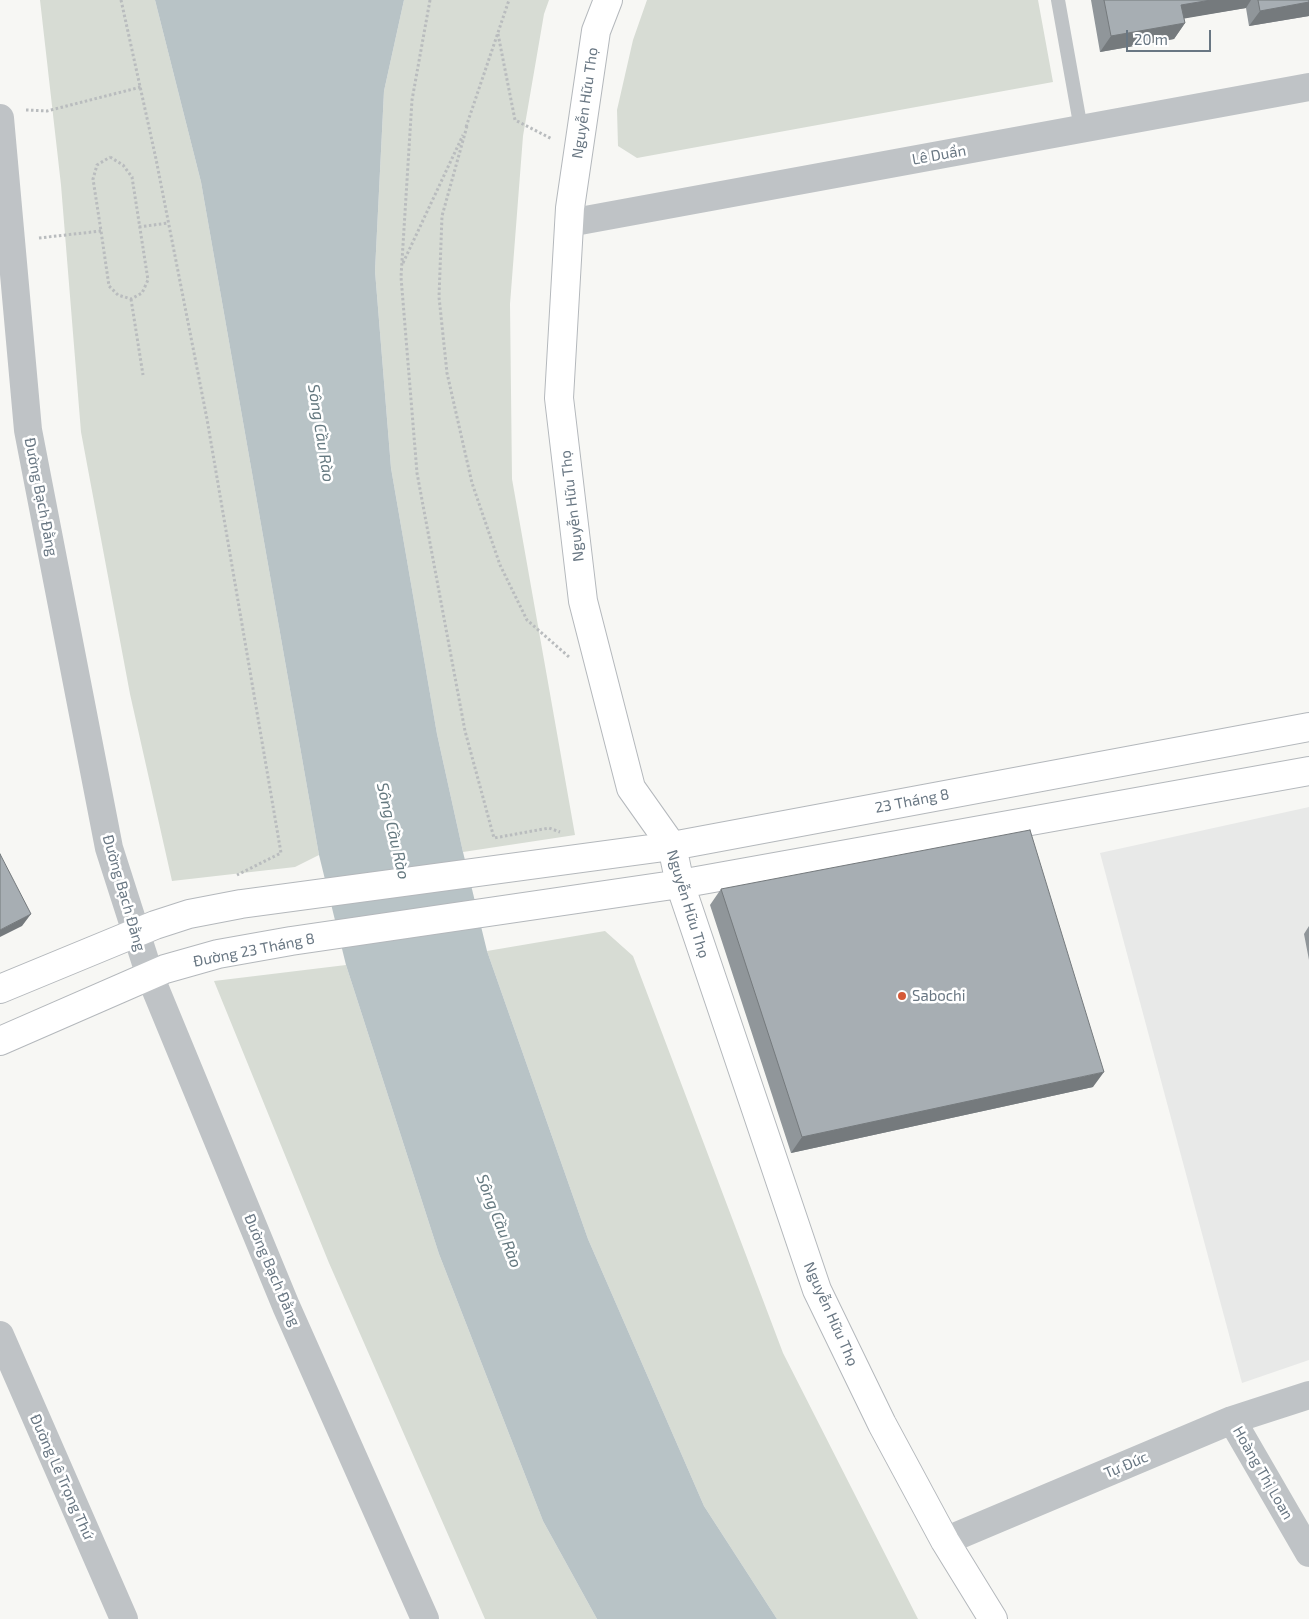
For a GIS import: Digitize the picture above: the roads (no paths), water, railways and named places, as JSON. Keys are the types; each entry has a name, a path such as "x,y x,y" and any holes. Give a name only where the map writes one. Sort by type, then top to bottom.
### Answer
{"street":[{"name":"Nguyễn Hữu Thọ","path":"608,0 596,31 569,223 559,398 584,601 602,678 631,788 672,846 680,884 817,1290 882,1424 945,1541 993,1619"},
{"name":"Lê Duẩn","path":"569,223 1309,87"},
{"name":"Đường Bạch Đằng","path":"9,114 11,241 28,430 109,848 150,976 286,1306 425,1619"},
{"name":"23 Tháng 8","path":"136,933 189,914 286,898 515,869 672,846 1309,727"},
{"path":"680,884 1309,771"},
{"name":"Đường 23 Tháng 8","path":"0,1041 150,976 218,954 291,941 521,909 680,884"},
{"path":"0,989 136,933"},
{"name":"Đường Lê Trọng Thứ","path":"0,1335 124,1619"},
{"name":"Tự Đức","path":"945,1541 1232,1420 1309,1395"},
{"name":"Hoàng Thị Loan","path":"1232,1420 1309,1553"}],"lane":[{"path":"1058,0 1081,129"}],"water":[{"name":"Sông Cầu Rào","path":"155,0 404,0 384,91 375,271 391,468 437,734 463,852 487,951 588,1239 704,1506 777,1619 597,1619 543,1521 439,1254 346,965 319,855 201,182"}],"place":[{"name":"Sabochi","path":"902,996"}]}
